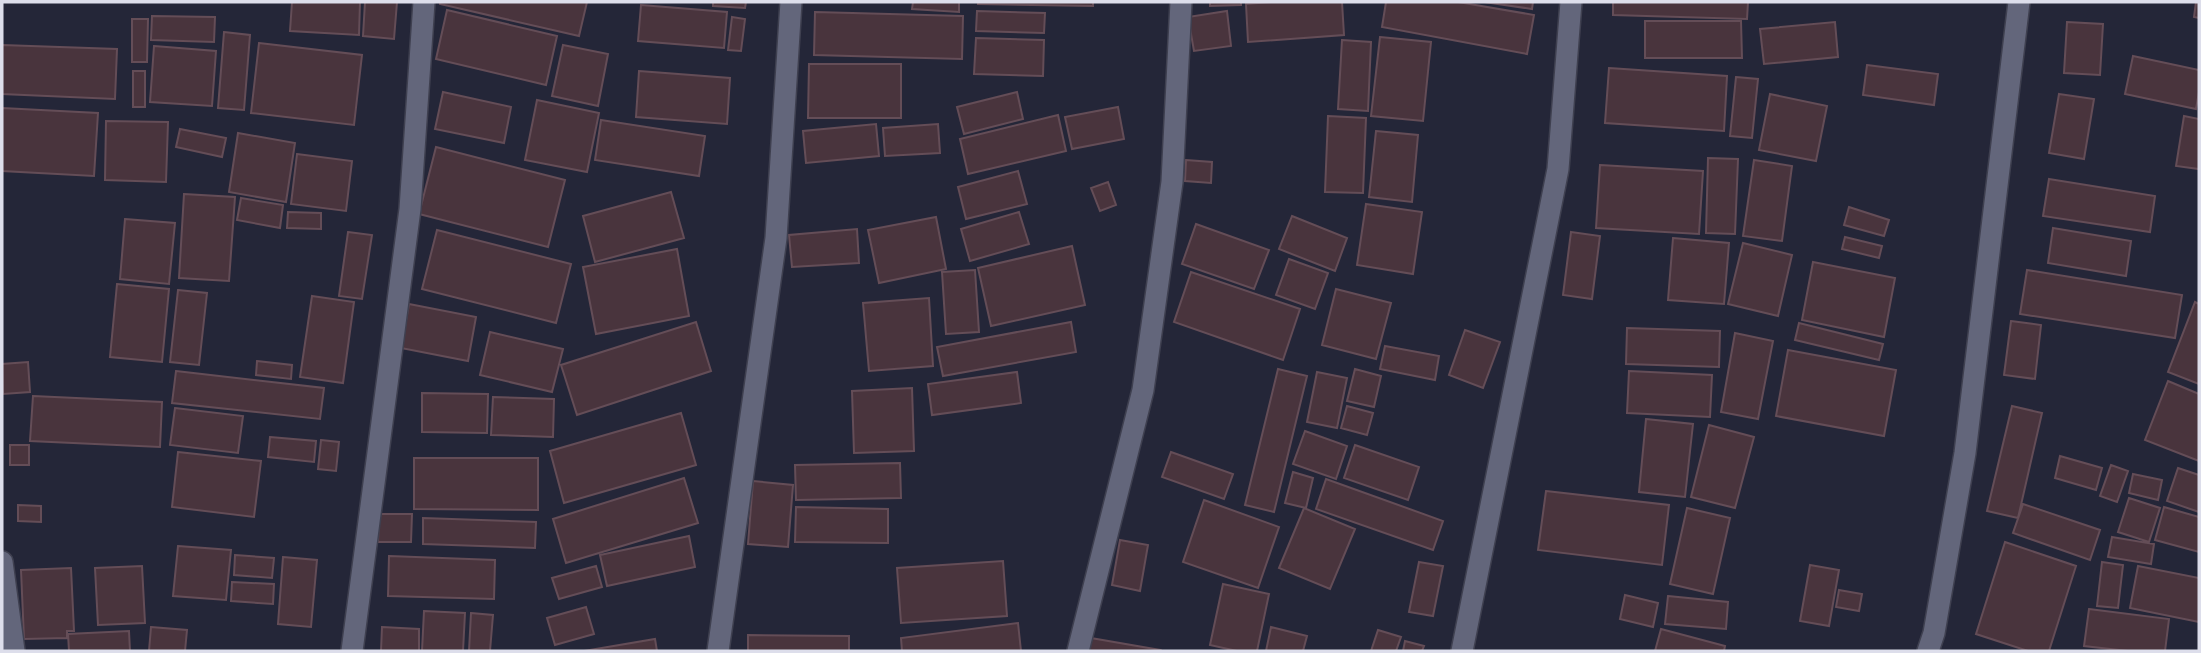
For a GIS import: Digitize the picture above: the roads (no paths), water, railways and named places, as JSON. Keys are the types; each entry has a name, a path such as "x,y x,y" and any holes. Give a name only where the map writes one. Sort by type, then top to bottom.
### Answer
{"street":[{"path":"352,651 410,209 424,2"},
{"path":"718,651 776,238 791,2"},
{"path":"1079,651 1143,390 1172,182 1181,2"},
{"path":"1462,651 1558,169 1571,2"},
{"path":"1928,651 1934,633 1965,453 2019,2"},
{"path":"2,562 14,651"}]}
